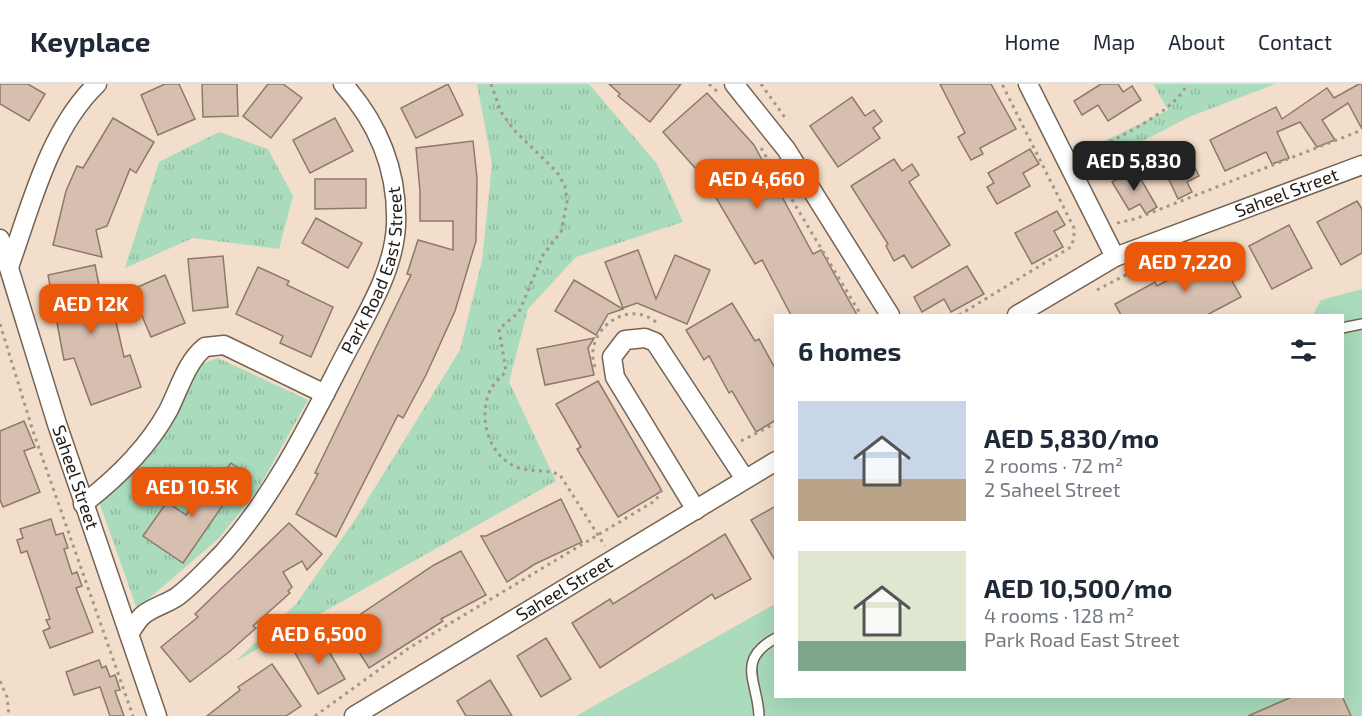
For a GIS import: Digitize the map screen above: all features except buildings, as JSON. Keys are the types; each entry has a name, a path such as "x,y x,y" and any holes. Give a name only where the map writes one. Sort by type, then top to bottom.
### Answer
{"street":[{"path":"9,267 54,149 69,119 97,84"},
{"name":"Park Road East Street","path":"129,634 142,615 178,596 223,552 267,498 297,448 380,286 391,256 396,225 390,166 378,134 360,104 343,84"},
{"path":"1028,84 1115,257"},
{"path":"729,91 786,148 889,314"},
{"name":"Saheel Street","path":"1019,314 1115,257 1362,165"},
{"name":"Saheel Street","path":"0,239 83,504 157,716"},
{"path":"696,510 615,377 612,357 617,347 625,340 645,338 655,342 745,479"},
{"path":"83,504 122,471 144,446 168,411 192,361 205,347 224,345 325,394"},
{"name":"Saheel Street","path":"354,716 774,462"}],"lane":[{"path":"1344,328 1362,324"},
{"path":"759,716 750,672 752,662 763,646 774,639"}],"path":[{"path":"491,84 501,112 514,130 557,172 565,186 567,202 561,232 543,255 519,312 499,328 506,370 490,390 486,426 490,441 507,463 522,469 549,470 560,475 600,535 613,561"},
{"path":"709,84 729,91"},
{"path":"961,314 1071,247 1074,238 1074,228 1002,84"},
{"path":"1069,164 1172,104 1187,84"},
{"path":"1112,222 1120,223 1135,219 1362,130"},
{"path":"755,138 860,314"},
{"path":"596,372 592,360 593,350 604,325 612,319 629,314 643,315 656,322 662,330"},
{"path":"0,324 33,431 133,716"},
{"path":"734,439 742,442 774,424"},
{"path":"315,716 409,648 653,502 662,491 659,481"},
{"path":"0,681 7,697 9,716"}],"green space":[{"path":"477,84 589,84 657,164 683,222 576,257 528,309 509,382 556,481 236,661 296,604 355,520 460,350 482,261 492,164"},
{"path":"1153,84 1275,84 1189,117 1089,169 1082,152 1168,110"},
{"path":"219,132 268,149 293,196 279,249 193,238 125,268 159,162"},
{"path":"1362,289 1362,716 576,716 774,605 774,698 1344,698 1344,314 1314,314 1321,300"},
{"path":"218,358 308,400 257,491 219,538 137,609 97,496 196,366"}]}
